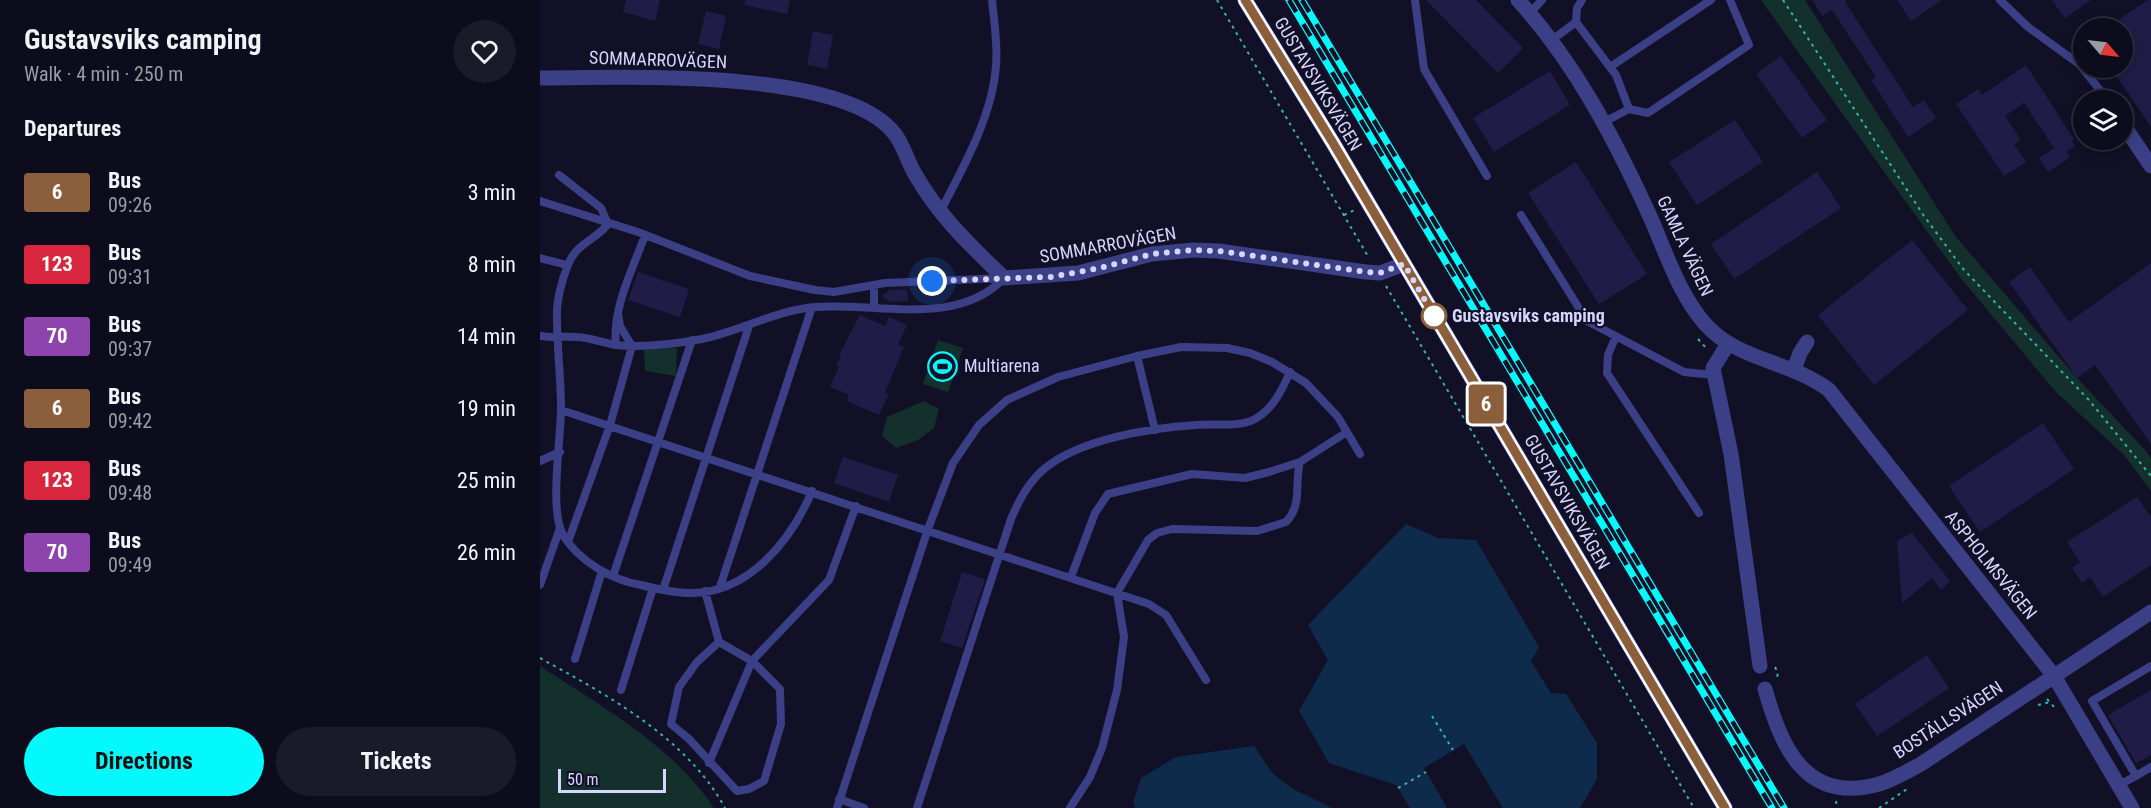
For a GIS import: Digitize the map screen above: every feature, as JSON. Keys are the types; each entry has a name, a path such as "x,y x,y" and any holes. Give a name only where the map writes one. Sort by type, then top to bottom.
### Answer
{"street":[{"name":"GUSTAVSVIKSVÄGEN","path":"1245,0 1404,264 1725,808"},
{"name":"GAMLA VÄGEN","path":"1518,0 1552,40 1580,79 1604,122 1690,304 1704,322 1728,344"},
{"name":"SOMMARROVÄGEN","path":"540,78 698,78 784,89 837,101 871,113 894,133 914,173 940,212 968,245 1004,278 1069,274 1152,254 1193,250 1219,251 1378,273 1404,264"},
{"path":"2133,139 2151,166"},
{"path":"1794,370 1807,342"},
{"name":"ASPHOLMSVÄGEN","path":"1728,344 1754,357 1810,377 1829,390 2054,676 2133,808"},
{"path":"1728,344 1713,368 1731,454 1760,666"},
{"name":"BOSTÄLLSVÄGEN","path":"1765,688 1779,737 1792,757 1807,772 1822,781 1852,789 1880,784 1921,764 2151,612"}],"lane":[{"path":"940,212 972,146 988,101 996,66 992,0"},
{"path":"1415,0 1424,69 1486,176"},
{"path":"1530,13 1542,0"},
{"path":"1582,0 1577,8 1576,22 1616,75 1629,109"},
{"path":"1610,67 1711,0"},
{"path":"1604,122 1629,109 1648,113 1749,45 1730,0"},
{"path":"2000,0 2028,27 2079,64 2100,90"},
{"path":"1552,40 1576,22"},
{"path":"559,175 601,208 608,224"},
{"path":"540,201 645,235 692,254 778,283 834,292 874,285 1004,278"},
{"path":"1521,215 1587,321 1684,372 1700,376 1714,375"},
{"path":"540,585 560,528 557,486 561,410 556,316 567,265 581,245 602,232 608,224"},
{"path":"616,345 614,330 618,314 645,235"},
{"path":"540,258 567,265"},
{"path":"540,336 577,337 632,346 692,340 748,326 778,314 812,307 916,310 947,305 973,298 994,288 1004,278"},
{"path":"874,285 874,307"},
{"path":"720,587 755,473 812,307"},
{"path":"568,542 610,425 632,346 620,326 618,314"},
{"path":"663,590 748,326"},
{"path":"1616,336 1608,355 1607,373 1698,513"},
{"path":"613,576 692,340"},
{"path":"864,808 838,804 928,530 953,463 966,441 1007,400 1058,377 1181,347 1204,346 1250,353 1290,372 1323,399 1360,454"},
{"path":"1137,356 1155,430"},
{"path":"917,808 1020,498 1043,470 1067,456 1100,442 1155,430 1246,423 1266,411 1276,399 1290,372"},
{"path":"561,410 1149,604 1167,615 1206,680"},
{"path":"1071,578 1095,513 1107,494 1192,474 1245,478 1300,462 1347,432"},
{"path":"540,461 560,452"},
{"path":"1070,808 1090,777 1101,748 1117,690 1124,638 1117,593 1138,553 1157,532 1172,529 1257,531 1286,522 1298,504 1296,476 1300,462"},
{"path":"560,528 568,542 602,571 653,588 693,593 720,587 742,578 773,554 793,529 812,491"},
{"path":"709,764 752,661 829,580 856,506"},
{"path":"575,659 602,571"},
{"path":"621,690 653,588"},
{"path":"705,591 719,642 752,661 780,689 781,724 764,781 749,789 737,791 709,764 689,739 671,724 679,687 697,662 719,642"},
{"path":"2136,776 2092,700 2151,666"},
{"path":"2119,785 2151,767"}],"path":[{"path":"1217,0 1694,808"},
{"path":"1783,0 1924,216 1964,270 2088,399 2151,476"},
{"path":"1344,215 1355,210"},
{"path":"540,658 622,708 675,747 696,766 724,808"},
{"path":"2046,697 2061,716"},
{"path":"1432,716 1453,750"},
{"path":"1398,788 1426,772"},
{"path":"1879,808 1901,793"}],"green space":[{"path":"1761,0 1805,0 1956,237 2077,378 2151,458 2151,491 2124,455 2055,391 1959,276"},
{"name":"Multiarena","path":"938,340 963,348 948,392 923,384"},
{"path":"677,348 676,376 645,371 644,350"},
{"path":"924,401 939,409 934,428 918,440 896,448 882,436 887,417"},
{"path":"540,666 611,712 657,746 678,765 714,808 540,808"}],"water":[{"path":"1406,524 1438,538 1476,540 1539,647 1531,661 1551,693 1566,694 1597,743 1597,779 1580,808 1503,808 1464,744 1424,768 1447,808 1410,808 1396,785 1329,763 1299,711 1328,660 1308,625"},
{"path":"1254,746 1273,774 1293,789 1332,808 1135,808 1133,802 1141,778 1176,757"}],"building":[{"path":"626,0 660,0 655,21 623,12"},
{"path":"745,0 790,0 787,14 744,5"},
{"path":"1426,0 1476,0 1523,48 1498,73"},
{"path":"1812,0 1847,0 1845,2 1913,107 1924,100 1936,118 1908,137 1871,80 1876,77 1832,10 1823,16"},
{"path":"1897,0 1942,0 1911,21"},
{"path":"2052,0 2091,0 2065,18"},
{"path":"2151,0 2151,127 2133,100 2133,90 2126,90 2118,78 2133,78 2133,18 2121,18"},
{"path":"706,11 726,16 719,49 698,44"},
{"path":"813,31 833,35 827,69 807,65"},
{"path":"1781,56 1827,120 1802,138 1756,74"},
{"path":"2026,65 2073,137 2073,147 2066,152 2070,157 2048,172 2039,158 2054,148 2024,103 2005,116 2021,140 2014,144 2026,162 2004,176 1956,104 1978,89 1982,95"},
{"path":"1550,71 1570,105 1494,152 1473,118"},
{"path":"1735,120 1763,162 1697,205 1669,162"},
{"path":"1576,162 1647,274 1599,304 1528,193"},
{"path":"1817,172 1841,208 1734,279 1711,244"},
{"path":"1912,240 1968,310 1874,385 1818,315"},
{"path":"2151,263 2151,444 2095,365 2077,378 2009,282 2030,267 2069,322"},
{"path":"638,272 689,289 680,317 628,300"},
{"path":"907,289 908,301 890,302 882,296 889,290"},
{"path":"860,315 885,326 889,317 907,325 898,344 904,347 885,392 889,394 879,415 847,401 849,395 830,387 839,367 836,366 841,356 839,355"},
{"path":"2043,423 2074,469 1980,532 1949,486"},
{"path":"843,457 898,475 889,502 834,483"},
{"path":"2137,497 2151,517 2151,565 2103,597 2090,577 2082,583 2072,568 2080,562 2067,542"},
{"path":"1912,533 1950,581 1941,590 1932,578 1902,603 1897,541"},
{"path":"962,572 985,579 962,648 940,641"},
{"path":"1927,655 1949,688 1877,736 1855,704"},
{"path":"2151,690 2151,755 2136,763 2108,715"}],"railway":[{"path":"1289,0 1772,808"},
{"path":"1302,0 1784,808"}],"bus line":[{"name":"6","path":"1245,0 1333,143 1572,552 1637,657 1687,747 1725,808"}],"place":[{"name":"Gustavsviks camping","path":"1434,316"},
{"name":"Multiarena","path":"943,366"}],"route":[{"path":"932,281 1051,277 1078,273 1170,251 1219,251 1380,273 1404,264 1434,316"}]}
